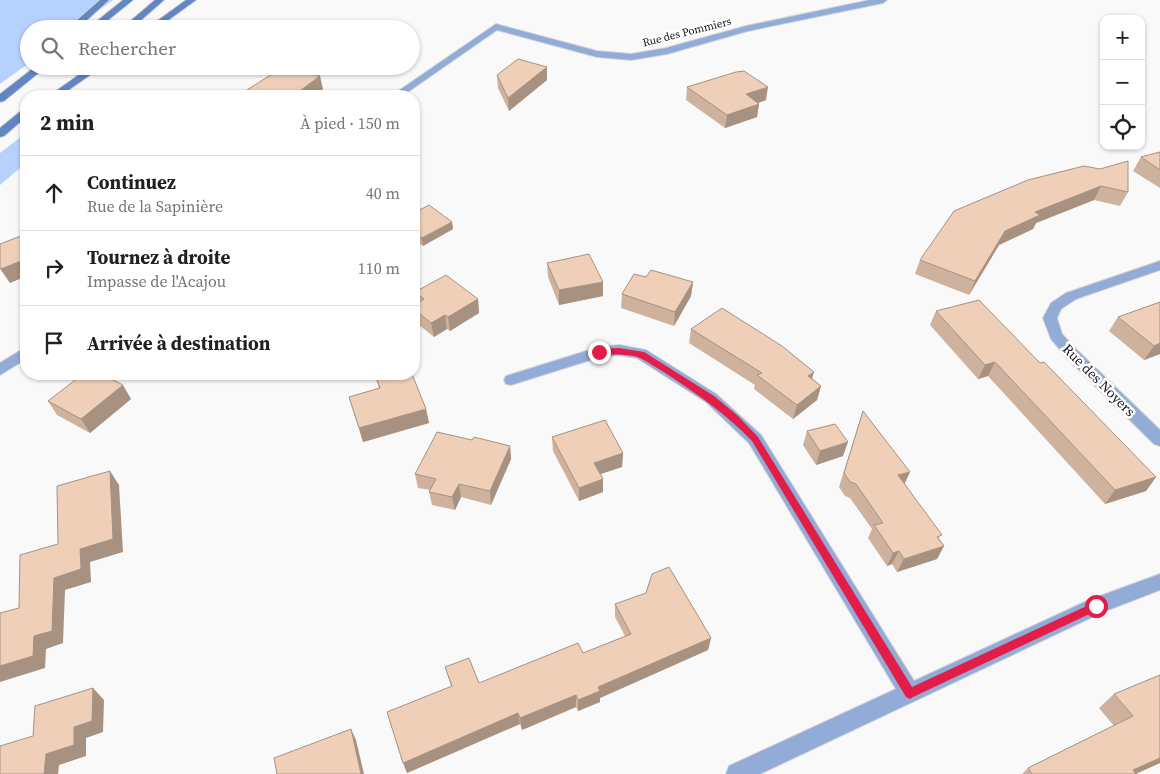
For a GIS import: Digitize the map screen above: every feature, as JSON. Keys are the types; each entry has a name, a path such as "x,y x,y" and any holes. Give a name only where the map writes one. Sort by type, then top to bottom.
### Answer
{"main road":[{"path":"82,20 105,0"},
{"path":"103,20 129,0"},
{"path":"136,20 160,0"},
{"path":"163,20 192,0"},
{"path":"0,92 20,73"},
{"path":"0,98 30,75"},
{"path":"52,90 70,75"},
{"path":"63,90 85,75"},
{"path":"0,134 20,118"}],"street":[{"name":"Rue des Pommiers","path":"405,90 496,27 597,54 632,56 667,51 746,29 883,0"},
{"name":"Rue des Noyers","path":"1160,265 1071,296 1056,306 1050,318 1056,336 1072,354 1160,440"},
{"path":"511,380 599,352 619,350 641,354 711,398 755,439 910,694"},
{"path":"0,370 20,356"},
{"path":"737,774 1096,606 1160,582"}],"shaded area":[{"path":"0,0 113,0 86,20 20,20 20,70 0,84"},
{"path":"20,138 20,168 0,185 0,153"}],"building":[{"path":"518,59 547,67 508,98 497,75"},
{"path":"744,71 768,87 746,94 759,104 727,115 687,87 736,72"},
{"path":"270,75 320,76 301,90 247,90"},
{"path":"1160,152 1160,170 1141,157"},
{"path":"1128,161 1128,192 1101,186 1035,212 1040,215 1005,231 975,281 920,260 954,211 1028,180 1084,166 1100,169"},
{"path":"429,205 452,222 422,238 420,237 420,210"},
{"path":"20,236 20,261 1,269 0,244"},
{"path":"589,254 603,282 559,290 547,263"},
{"path":"651,270 693,282 675,312 622,294 634,274 646,277"},
{"path":"446,275 478,299 448,317 445,315 431,323 420,314 420,301 424,299 420,296 420,289"},
{"path":"979,300 1040,363 1044,362 1156,477 1115,490 995,362 985,365 936,311"},
{"path":"1160,302 1160,343 1154,346 1118,317"},
{"path":"722,308 782,346 814,372 808,376 821,386 797,405 757,375 762,373 691,329"},
{"path":"75,380 113,380 123,385 81,419 48,401"},
{"path":"377,380 414,380 426,409 359,428 349,397 380,388"},
{"path":"863,411 910,472 898,475 942,535 937,537 944,546 904,559 899,551 893,553 874,525 883,523 856,484 850,482 844,473"},
{"path":"605,420 623,453 594,463 603,479 579,488 552,437"},
{"path":"835,424 848,442 820,451 807,431"},
{"path":"437,432 472,440 474,437 510,446 490,491 459,484 452,497 429,492 436,479 415,474"},
{"path":"110,471 113,539 80,549 81,569 54,578 52,631 34,636 33,656 0,666 0,613 19,608 20,555 58,544 57,486"},
{"path":"669,567 711,638 598,687 600,691 578,700 576,695 520,718 518,713 403,763 387,712 452,686 445,667 469,658 479,683 578,643 583,653 631,634 615,604 646,593 652,574"},
{"path":"1160,675 1160,758 1133,770 1136,774 1032,774 1028,768 1133,716 1114,694"},
{"path":"93,688 92,721 74,727 74,745 46,754 44,774 0,774 0,746 33,736 35,706"},
{"path":"351,729 361,774 277,774 274,758"}],"route":[{"path":"599,352 619,350 641,354 711,398 755,439 910,694 1096,606"}]}
